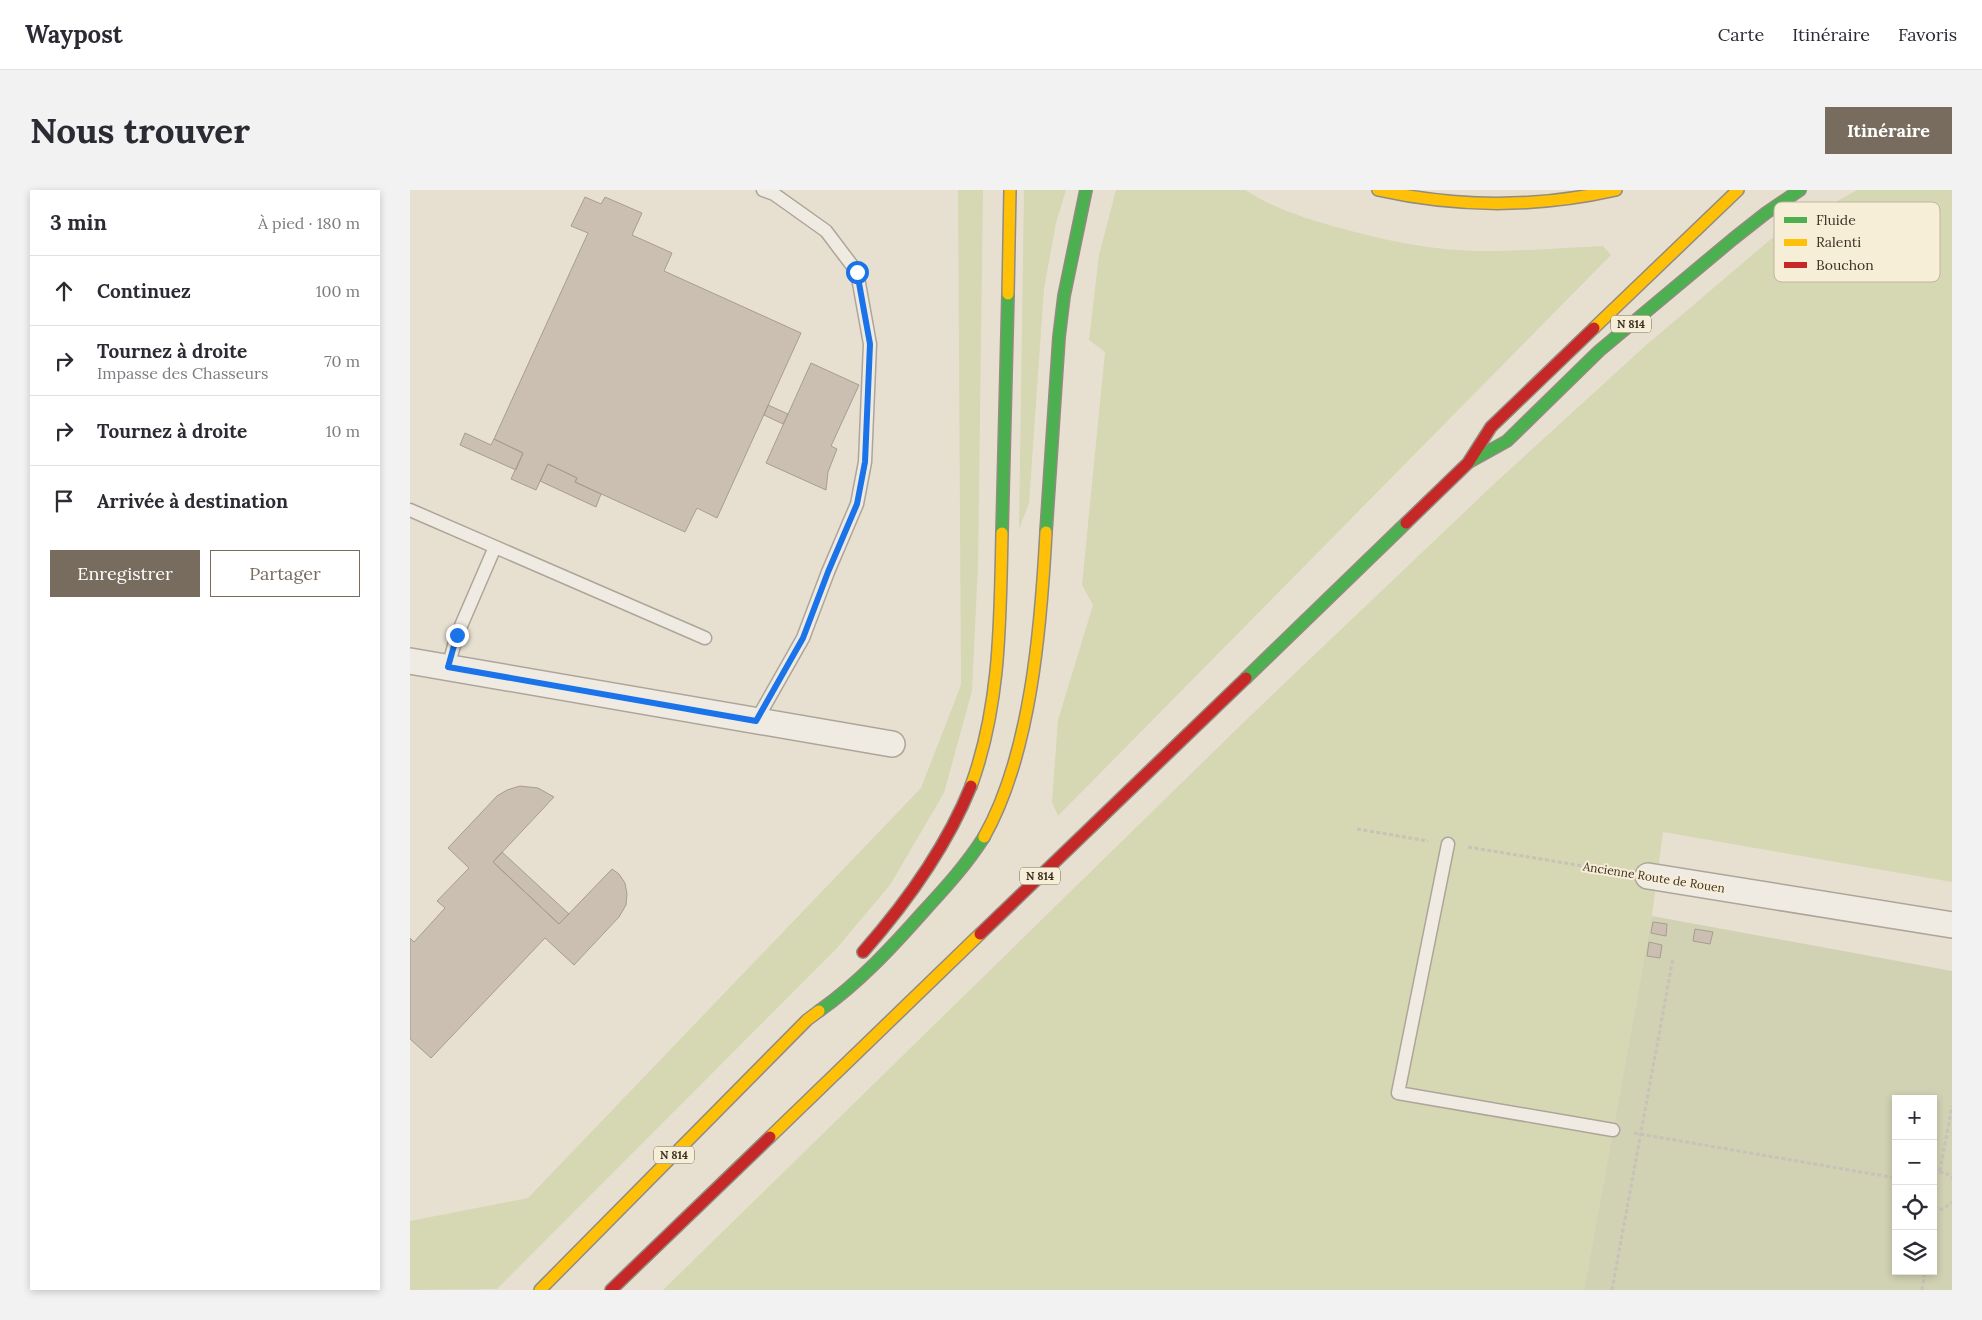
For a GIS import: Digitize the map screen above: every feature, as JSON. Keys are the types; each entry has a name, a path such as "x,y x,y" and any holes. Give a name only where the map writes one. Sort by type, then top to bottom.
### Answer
{"highway":[{"path":"856,960 880,934 927,868 962,808 980,761 991,717 999,638 1010,190"},
{"name":"N 814","path":"540,1290 807,1020 837,1000 902,936 970,859 985,835 1007,783 1029,700 1038,640 1060,329 1066,286 1086,190"},
{"path":"1378,190 1412,198 1466,204 1564,201 1616,190"},
{"name":"N 814","path":"612,1290 1468,463 1491,427 1738,190"},
{"name":"N 814","path":"1782,202 1800,190"},
{"name":"N 814","path":"1468,463 1507,441 1599,351 1732,239 1774,208"},
{"path":"807,1020 826,989"}],"street":[{"path":"410,661 892,744"},
{"name":"Ancienne Route de Rouen","path":"1648,876 1952,925"}],"lane":[{"path":"756,721 803,638 857,504 865,462 870,344 857,272 826,231 774,194 762,190"},
{"path":"410,510 705,638"},
{"path":"448,667 457,635 495,547"},
{"path":"1448,844 1398,1093 1613,1130"}],"path":[{"name":"Ancienne Route de Rouen","path":"1357,829 1648,876"},
{"path":"1612,1290 1673,958"},
{"path":"1952,1106 1940,1171 1952,1178"},
{"path":"1613,1130 1892,1177"},
{"path":"1937,1209 1948,1206 1952,1202"},
{"path":"1922,1290 1924,1275"}],"green space":[{"path":"958,190 983,190 978,566 972,691 944,793 890,885 837,948 497,1289 410,1290 410,1221 528,1198 921,788 961,685"},
{"path":"1024,190 1066,190 1056,223 1044,289 1029,503 1019,529"},
{"path":"1116,190 1245,190 1289,212 1312,220 1361,234 1411,244 1477,251 1603,246 1611,255 1058,816 1052,802 1058,720 1093,605 1082,585 1105,352 1089,340 1099,255"},
{"path":"1857,190 1952,190 1952,882 1663,832 1652,916 1584,1290 663,1290 1247,719 1494,484 1644,347 1771,239 1774,237 1774,282 1940,282 1940,202 1836,202"},
{"path":"1652,916 1952,971 1952,1290 1584,1290"}],"building":[{"path":"585,197 601,204 605,197 642,213 632,235 672,253 664,271 801,333 717,518 697,508 685,532 575,482 577,478 548,464 536,490 511,479 523,453 494,439 588,233 571,226"},
{"path":"811,363 859,385 831,446 837,449 828,472 826,490 766,463"},
{"path":"768,405 788,414 783,424 764,415"},
{"path":"465,433 491,445 494,439 523,453 516,470 460,445"},
{"path":"548,464 577,478 575,482 601,494 596,507 540,481"},
{"path":"520,786 538,788 554,797 493,862 559,924 612,869 619,874 625,883 626,905 619,917 574,965 545,938 431,1058 410,1039 410,938 414,942 445,908 437,901 469,868 448,848 497,796 507,790"},
{"path":"502,852 569,914 559,924 493,862"},
{"path":"1653,922 1667,924 1666,936 1651,933"},
{"path":"1695,929 1713,932 1710,944 1693,941"},
{"path":"1649,942 1662,945 1660,958 1647,956"}],"traffic: fast":[{"path":"1046,532 1059,337 1064,296 1086,190"},
{"path":"1782,202 1800,190"},
{"path":"1471,461 1507,441 1599,351 1733,239 1774,208"},
{"path":"1002,533 1008,294"},
{"path":"1246,678 1406,523"},
{"path":"819,1011 848,989 887,951 956,875 984,837"}],"traffic: slow":[{"path":"1008,294 1010,190"},
{"path":"1378,190 1438,200 1497,204 1556,200 1616,190"},
{"path":"1594,328 1738,190"},
{"path":"984,837 1000,804 1013,768 1023,729 1037,648 1046,532"},
{"path":"971,786 988,724 997,661 1002,533"},
{"path":"770,1137 980,934"},
{"path":"540,1290 807,1020 819,1011"}],"traffic: jam":[{"path":"1406,523 1468,463 1491,427 1594,328"},
{"path":"980,934 1246,678"},
{"path":"863,952 895,914 924,874 950,831 971,786"},
{"path":"611,1290 770,1137"}],"route":[{"path":"457,635 448,667 756,721 803,638 857,504 865,462 870,344 857,272"}]}
